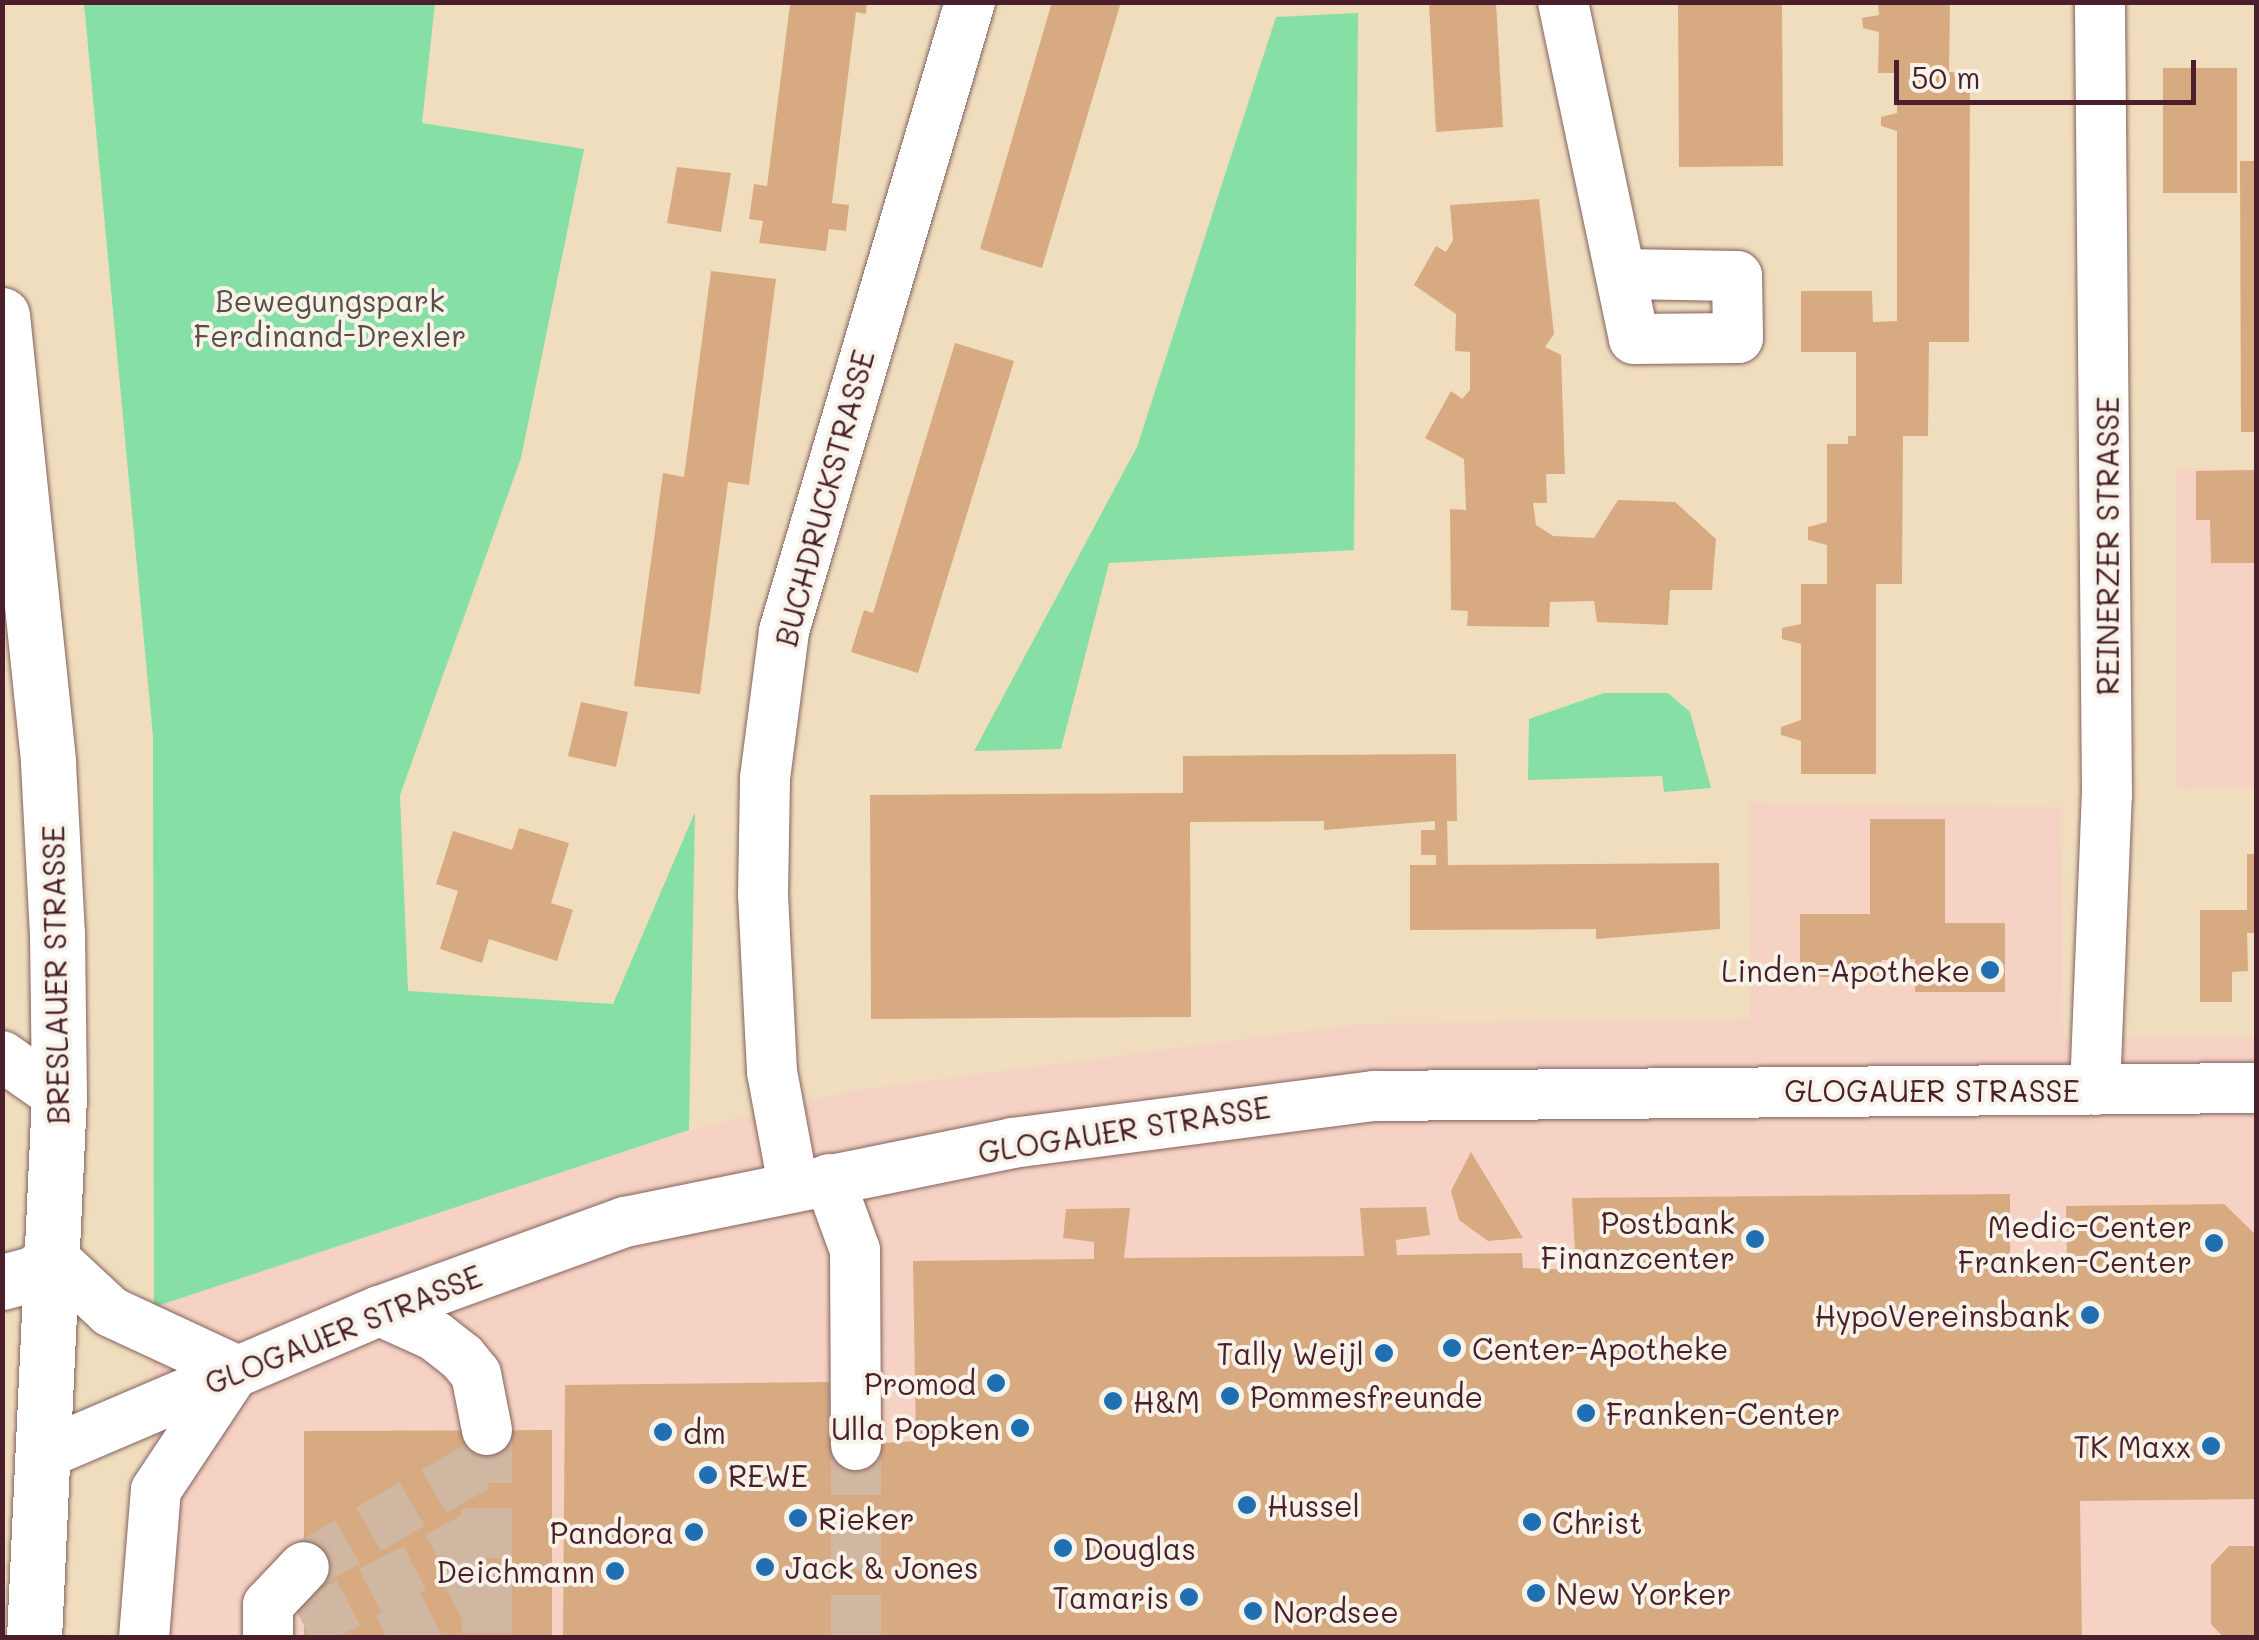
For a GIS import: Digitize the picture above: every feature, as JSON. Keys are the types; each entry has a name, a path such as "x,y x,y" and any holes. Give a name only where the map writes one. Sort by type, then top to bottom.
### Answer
{"main road":[{"name":"BRESLAUER STRASSE","path":"2,315 52,818 59,1096 53,1258 23,1462 34,1638"},
{"path":"2,1282 34,1273 53,1258"}],"street":[{"name":"BUCHDRUCKSTRASSE","path":"856,1445 855,1250 811,1182 772,1072 763,895 765,778 784,631 970,2"},
{"path":"1563,2 1622,274"},
{"name":"REINERZER STRASSE","path":"2095,1090 2107,795 2100,2"},
{"path":"2,1056 59,1096"},
{"name":"GLOGAUER STRASSE","path":"23,1462 380,1310 625,1222 811,1182 1157,1120 1374,1096 2256,1088"},
{"path":"53,1258 111,1312 236,1370 156,1490 144,1638"},
{"path":"380,1310 435,1336 462,1357 476,1374 486,1430"},
{"path":"284,1634 268,1605 304,1566"}],"shaded area":[{"path":"2176,469 2256,469 2256,788 2177,789"},
{"path":"1749,803 2061,807 2063,1038 2256,1037 2256,1637 148,1638 154,1307 689,1130 852,1091 1360,1024 1750,1019"}],"green space":[{"name":"Bewegungspark Ferdinand-Drexler","path":"84,3 435,3 422,123 584,149 521,458 400,795 408,991 613,1004 695,812 689,1130 154,1307 153,736"},
{"path":"1358,13 1354,550 1109,563 1061,749 974,751 1137,447 1276,17"},
{"path":"1604,693 1668,693 1690,712 1711,788 1664,792 1662,776 1528,780 1529,719"}],"building":[{"path":"867,2 866,14 856,12 832,203 849,205 846,231 829,229 826,251 759,243 763,221 749,219 754,184 767,186 790,5"},
{"path":"1052,2 1121,2 1042,268 980,249"},
{"path":"1678,2 1782,2 1783,166 1679,167"},
{"path":"1878,2 1950,2 1949,72 1970,73 1969,342 1929,342 1928,436 1903,436 1902,584 1876,584 1876,774 1801,774 1801,741 1781,735 1781,727 1801,720 1801,644 1782,639 1782,628 1801,624 1801,584 1827,584 1827,545 1808,540 1808,527 1827,522 1827,444 1848,444 1848,436 1856,436 1856,352 1801,352 1801,291 1872,291 1873,322 1897,321 1897,131 1881,126 1881,117 1897,113 1897,73 1878,73 1879,32 1863,28 1862,18 1879,15"},
{"path":"1429,3 1496,3 1503,127 1436,132"},
{"path":"2163,68 2237,68 2237,193 2163,193"},
{"path":"2240,161 2256,161 2256,432 2241,432"},
{"path":"677,167 731,173 721,232 667,223"},
{"path":"1539,199 1554,334 1545,347 1561,355 1565,474 1546,474 1547,503 1533,503 1536,525 1553,536 1594,538 1618,500 1675,502 1716,539 1712,590 1670,590 1668,625 1597,622 1594,601 1550,602 1549,627 1467,626 1468,611 1451,610 1450,509 1466,510 1464,459 1425,438 1451,391 1462,399 1470,390 1470,352 1455,351 1456,314 1414,285 1436,246 1446,252 1453,240 1450,205"},
{"path":"711,271 776,279 749,485 728,482 700,694 634,686 663,473 684,477"},
{"path":"955,343 1014,361 918,673 851,652 864,610 873,613"},
{"path":"2256,470 2256,563 2211,563 2210,520 2196,520 2196,471"},
{"path":"581,702 628,712 616,767 568,756"},
{"path":"1456,754 1457,821 1447,821 1448,865 1719,863 1720,929 1596,939 1596,929 1410,930 1410,865 1436,865 1436,855 1421,855 1421,830 1435,830 1435,821 1324,830 1324,821 1190,822 1191,1017 871,1019 870,795 1183,793 1183,756"},
{"path":"1870,819 1945,819 1945,923 2005,923 2005,992 1915,992 1915,959 1882,960 1882,977 1800,977 1800,914 1870,914"},
{"path":"519,828 569,843 551,903 573,910 557,961 489,939 482,963 440,949 458,891 436,884 453,831 512,850"},
{"path":"2247,854 2256,854 2256,933 2247,933 2248,971 2232,972 2232,1002 2200,1002 2200,910 2247,910"},
{"path":"1471,1152 1523,1238 1488,1241 1459,1220 1451,1191"},
{"name":"Franken-Center","path":"2010,1194 2010,1259 2067,1257 2066,1206 2224,1204 2256,1235 2256,1499 2080,1501 2082,1638 563,1638 565,1385 829,1382 830,1446 916,1441 913,1261 1094,1259 1094,1242 1063,1238 1066,1209 1130,1208 1124,1258 1364,1256 1360,1208 1426,1207 1430,1235 1396,1240 1397,1255 1522,1253 1523,1268 1576,1270 1572,1198"},
{"path":"552,1430 552,1638 304,1638 304,1431"},
{"path":"2229,1546 2256,1546 2256,1638 2224,1638 2211,1624 2211,1565"}],"tunnel":[{"path":"487,1433 487,1638"},
{"path":"856,1445 856,1638"},
{"path":"304,1567 486,1461"},
{"path":"304,1626 486,1531"},
{"path":"387,1638 486,1588"}],"place":[{"name":"Linden-Apotheke","path":"1990,970"},
{"name":"Postbank Finanzcenter","path":"1755,1239"},
{"name":"Medic-Center Franken-Center","path":"2214,1243"},
{"name":"HypoVereinsbank","path":"2090,1315"},
{"name":"Center-Apotheke","path":"1452,1348"},
{"name":"Tally Weijl","path":"1384,1353"},
{"name":"Promod","path":"996,1383"},
{"name":"Pommesfreunde","path":"1230,1396"},
{"name":"H&M","path":"1113,1401"},
{"name":"Franken-Center","path":"1586,1413"},
{"name":"Ulla Popken","path":"1020,1428"},
{"name":"dm","path":"663,1432"},
{"name":"TK Maxx","path":"2211,1446"},
{"name":"REWE","path":"708,1475"},
{"name":"Hussel","path":"1247,1505"},
{"name":"Rieker","path":"798,1518"},
{"name":"Christ","path":"1532,1522"},
{"name":"Pandora","path":"694,1532"},
{"name":"Douglas","path":"1063,1548"},
{"name":"Jack & Jones","path":"765,1567"},
{"name":"Deichmann","path":"615,1571"},
{"name":"New Yorker","path":"1536,1593"},
{"name":"Tamaris","path":"1189,1597"},
{"name":"Nordsee","path":"1253,1611"}]}
